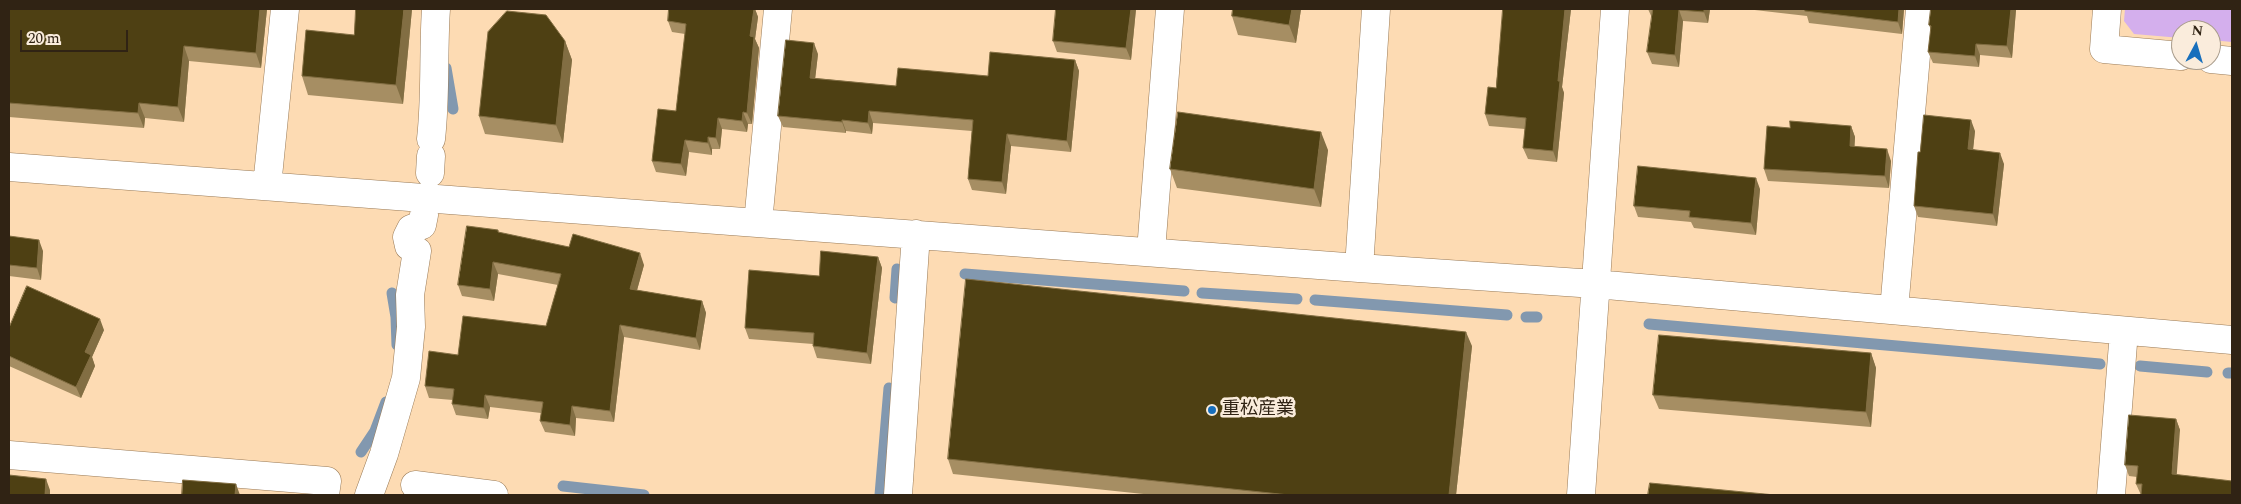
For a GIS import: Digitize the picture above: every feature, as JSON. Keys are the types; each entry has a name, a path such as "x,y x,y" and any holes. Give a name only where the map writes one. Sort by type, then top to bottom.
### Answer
{"street":[{"path":"268,186 286,9"},
{"path":"431,156 436,9"},
{"path":"758,223 778,9"},
{"path":"1151,251 1170,9"},
{"path":"1359,268 1376,9"},
{"path":"1581,495 1615,9"},
{"path":"1894,310 1920,9"},
{"path":"2108,9 2104,49 2171,55"},
{"path":"9,166 1359,268 1595,284 2232,340"},
{"path":"369,495 384,454 406,378 411,327 410,295 421,231"},
{"path":"898,495 916,234"},
{"path":"2111,495 2124,331"},
{"path":"9,455 328,481 325,495"},
{"path":"415,485 494,495"}],"shaded area":[{"path":"2125,9 2232,9 2232,42 2221,41 2221,20 2171,20 2171,37 2134,34 2124,21"}],"building":[{"path":"9,9 260,9 256,53 184,46 178,107 139,103 138,113 9,103"},
{"path":"356,9 404,9 396,85 302,76 306,30 354,35"},
{"path":"669,9 754,9 750,36 754,37 747,113 743,112 742,121 718,118 716,138 708,137 708,143 685,140 681,164 652,161 658,109 676,111 686,24 668,21"},
{"path":"1056,9 1131,9 1126,48 1053,41"},
{"path":"1233,9 1292,9 1289,25 1232,16"},
{"path":"1503,9 1565,9 1553,151 1523,148 1526,118 1485,114 1488,87 1496,88"},
{"path":"1653,9 1704,9 1704,12 1679,10 1675,55 1647,52"},
{"path":"1805,9 1899,9 1898,22 1805,11"},
{"path":"1931,9 2011,9 2007,46 1976,44 1975,56 1928,52"},
{"path":"507,11 546,15 565,41 556,125 479,116 488,32"},
{"path":"786,40 814,43 810,78 896,86 898,68 988,76 990,52 1075,60 1067,141 1007,134 1002,182 968,179 973,120 869,111 868,123 778,116"},
{"path":"1178,112 1321,132 1314,189 1170,169"},
{"path":"1924,115 1971,120 1968,149 2000,153 1993,214 1914,206 1918,152 1920,152"},
{"path":"1790,121 1851,126 1850,146 1887,149 1885,176 1764,169 1767,126 1790,128"},
{"path":"1638,166 1756,178 1751,223 1689,217 1690,211 1634,206"},
{"path":"467,226 498,230 498,232 569,247 573,234 640,253 630,289 702,301 696,338 620,325 610,411 572,406 570,425 540,421 543,402 485,395 484,408 452,404 454,389 425,386 429,351 458,355 463,316 546,326 561,274 493,262 490,289 458,285"},
{"path":"9,236 39,240 37,268 9,265"},
{"path":"821,251 878,257 867,353 813,346 814,333 745,328 749,270 819,276"},
{"name":"重松産業","path":"966,279 1466,332 1449,495 1289,495 948,459"},
{"path":"27,286 100,319 85,352 91,355 76,387 9,356 9,328"},
{"path":"1659,335 1871,353 1866,412 1653,395"},
{"path":"2129,415 2176,419 2172,474 2232,481 2232,495 2141,495 2142,484 2136,484 2138,466 2125,465"},
{"path":"9,475 46,479 45,495 9,495"},
{"path":"183,480 236,484 235,495 182,495"},
{"path":"1650,483 1775,495 1648,495"}],"waterway":[{"path":"446,68 453,109"},
{"path":"895,298 897,269"},
{"path":"965,274 1184,291"},
{"path":"392,293 396,317 397,345"},
{"path":"1202,293 1297,299"},
{"path":"1315,300 1507,315"},
{"path":"1526,317 1537,317"},
{"path":"1649,324 2100,364"},
{"path":"2140,366 2207,372"},
{"path":"880,495 889,388"},
{"path":"361,452 375,431 386,402"},
{"path":"563,486 644,495"}],"place":[{"name":"重松産業","path":"1212,410"}]}
